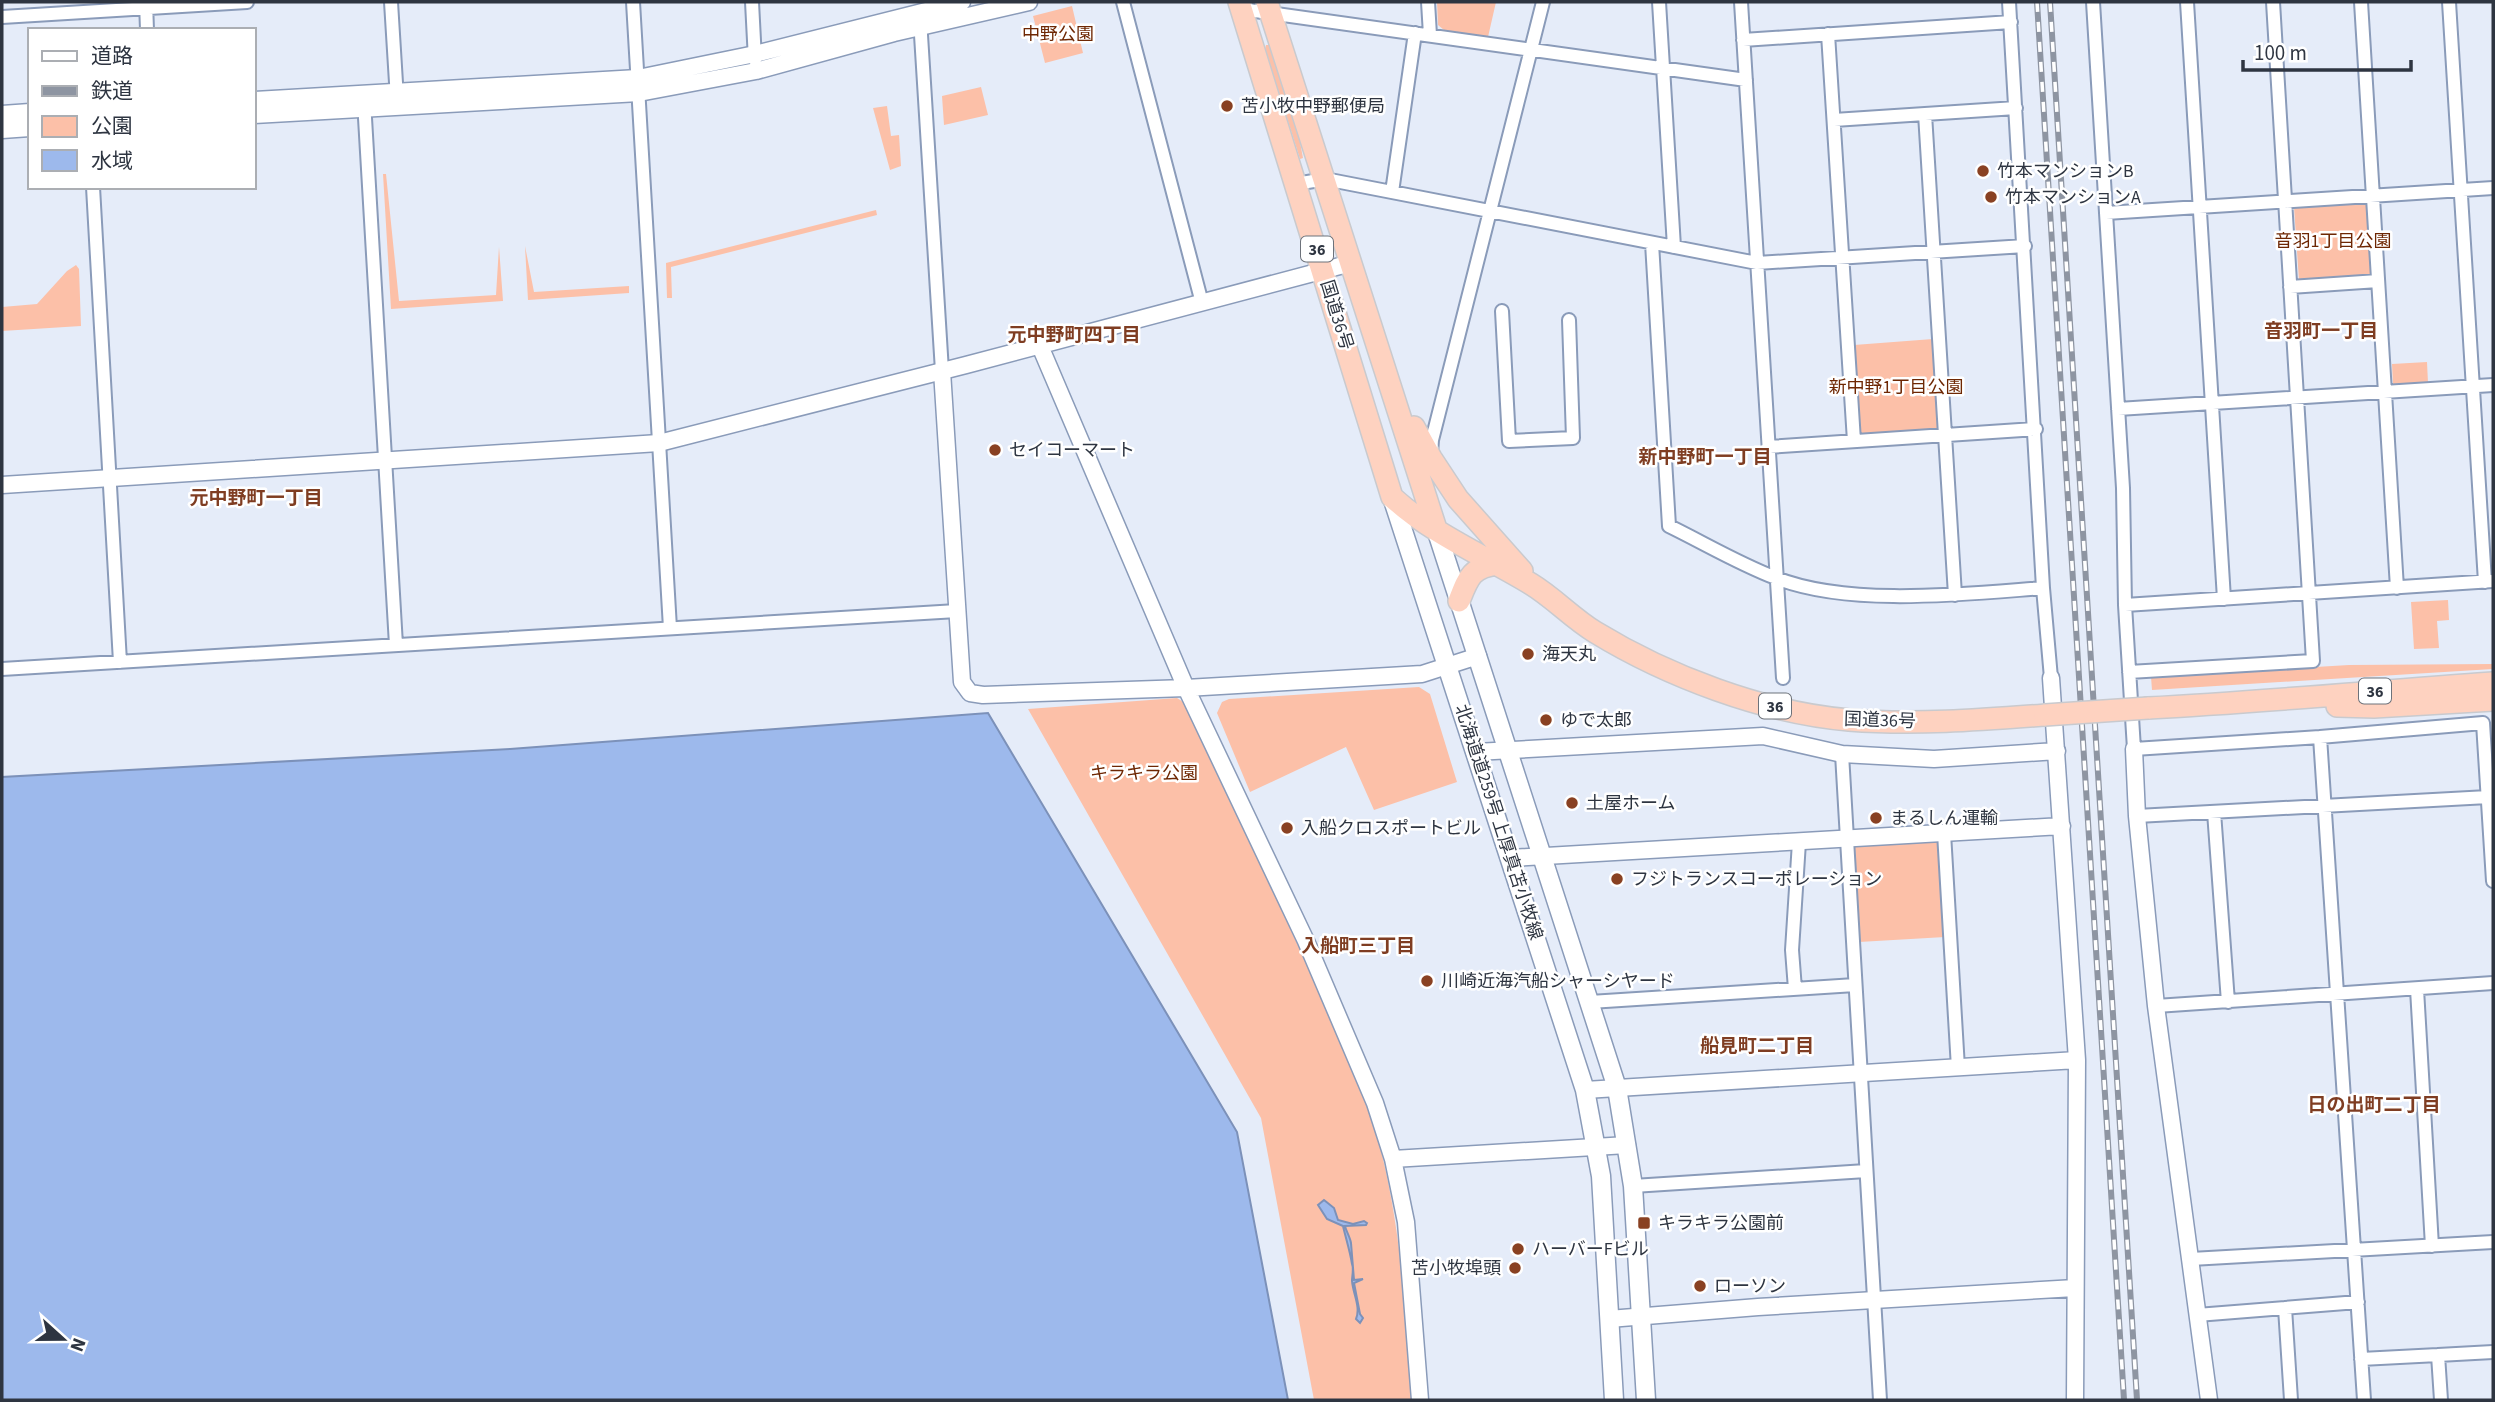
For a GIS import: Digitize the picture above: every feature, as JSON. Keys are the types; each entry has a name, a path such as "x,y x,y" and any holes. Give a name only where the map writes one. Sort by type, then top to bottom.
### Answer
{"highway":[{"name":"国道36号","path":"1240,5 1392,497 1412,515 1535,586 1593,631 1650,662 1725,692 1796,712 1846,720 1900,723 2258,703 2374,691 2493,683"},
{"name":"国道36号","path":"1269,7 1389,379 1433,525"},
{"name":"国道36号","path":"1389,379 1430,458 1458,499 1535,586"},
{"name":"36","path":"1433,525 1457,516 1486,529"},
{"path":"1459,601 1468,577 1483,565 1497,564"},
{"name":"国道36号","path":"2258,703 2374,707 2493,700"}],"main road":[{"name":"北海道道259号 上厚真苫小牧線","path":"1392,497 1585,1090 1601,1176 1614,1400"},
{"name":"北海道道259号 上厚真苫小牧線","path":"1433,525 1617,1088 1633,1186 1646,1400"},
{"path":"1411,553 1433,525"}],"street":[{"path":"2,17 146,5 247,2"},
{"path":"391,2 397,99"},
{"path":"633,2 670,628"},
{"path":"752,2 756,71"},
{"path":"256,100 364,101 638,86 756,71 920,19 962,2"},
{"path":"638,86 755,54 920,19 1029,2"},
{"path":"1123,2 1202,303"},
{"path":"1428,2 1430,36"},
{"path":"1430,458 1432,440 1543,2"},
{"path":"1659,2 1674,247"},
{"path":"1741,2 1783,678"},
{"path":"2009,2 2036,429 2043,588 2063,826 2077,1060 2075,1400"},
{"path":"2093,2 2123,488 2125,605 2137,816 2156,1006 2209,1400"},
{"path":"2187,2 2224,598"},
{"path":"2129,672 2313,661 2273,2"},
{"path":"2361,2 2397,587"},
{"path":"2125,605 2489,582 2473,386 2449,2"},
{"path":"146,5 147,28"},
{"path":"1240,5 1269,7 1430,36 1746,80"},
{"path":"920,19 962,682 970,693 983,695 1186,688 1422,674 1478,656"},
{"path":"1743,40 2011,22"},
{"path":"1392,192 1415,33"},
{"path":"1828,34 1854,441"},
{"path":"256,116 364,101"},
{"path":"364,101 396,645"},
{"path":"1834,120 2016,108"},
{"path":"2,114 28,112"},
{"path":"1925,114 1955,594"},
{"path":"2,130 28,128"},
{"path":"1296,184 1325,179 1757,263 2025,246"},
{"path":"2106,213 2493,188"},
{"path":"93,189 120,662"},
{"path":"1652,243 1669,526 1776,578 1814,588 1856,594 1955,594 2043,588"},
{"path":"2,485 659,443 1351,263"},
{"path":"2290,287 2378,281"},
{"path":"1502,311 1509,441 1573,438 1569,320"},
{"path":"1040,346 1186,688 1312,953 1375,1103 1393,1159 1406,1222 1420,1400"},
{"path":"2118,409 2493,385"},
{"path":"1768,447 2036,429"},
{"path":"2,669 957,611"},
{"path":"2134,749 2483,723 2493,881"},
{"path":"1476,752 1763,736 1842,754 1934,759 2057,751"},
{"path":"2320,737 2364,1400"},
{"path":"1842,754 1880,1400"},
{"path":"2137,816 2488,797"},
{"path":"2214,812 2228,1002"},
{"path":"1511,858 2063,826"},
{"path":"1944,833 1958,1068"},
{"path":"1795,989 1792,950 1798,842"},
{"path":"2156,1006 2493,983"},
{"path":"1590,1002 1855,985"},
{"path":"2417,989 2432,1246"},
{"path":"1585,1090 2077,1060"},
{"path":"1393,1159 1627,1144"},
{"path":"1633,1186 1866,1171"},
{"path":"2191,1259 2493,1242"},
{"path":"1609,1319 2075,1288"},
{"path":"2197,1315 2358,1302"},
{"path":"2285,1308 2291,1400"},
{"path":"2361,1359 2493,1352"},
{"path":"2438,1356 2441,1400"}],"green space":[{"path":"1437,2 1496,2 1488,37 1444,30 1438,25"},
{"name":"中野公園","path":"1072,6 1083,53 1045,63 1033,16"},
{"path":"1266,45 1270,45 1297,126 1303,158 1300,159 1265,49"},
{"path":"981,87 988,115 944,125 942,96"},
{"path":"887,106 891,136 899,135 901,166 890,170 873,108"},
{"path":"383,174 386,174 399,301 496,295 499,247 503,301 391,309"},
{"name":"音羽1丁目公園","path":"2368,202 2373,275 2299,281 2294,207"},
{"path":"876,210 877,215 671,267 672,298 667,298 666,263"},
{"path":"525,246 534,292 629,286 629,293 528,300"},
{"path":"76,265 79,269 81,326 2,331 2,307 37,304 67,271"},
{"name":"新中野1丁目公園","path":"1933,339 1939,430 1860,435 1854,345"},
{"path":"2427,362 2428,383 2393,385 2392,364"},
{"path":"2448,600 2449,620 2437,621 2439,648 2414,649 2411,602"},
{"path":"2493,664 2493,669 2152,690 2151,677 2349,665"},
{"path":"1419,687 1430,694 1457,782 1374,810 1346,747 1250,792 1217,713 1222,702 1229,699"},
{"name":"キラキラ公園","path":"1177,698 1188,705 1349,1057 1372,1120 1395,1219 1412,1400 1314,1400 1261,1118 1028,709"},
{"path":"1939,838 1945,937 1859,942 1855,847"}],"water":[{"path":"988,713 1237,1132 1288,1400 2,1400 2,777 510,749"},
{"path":"1324,1200 1334,1208 1338,1220 1353,1224 1364,1221 1367,1223 1345,1226 1351,1243 1353,1265 1343,1226 1327,1219 1318,1205"},
{"path":"1353,1267 1354,1280 1363,1279 1354,1283 1363,1318 1360,1323 1356,1319 1358,1310 1352,1281"}],"railway":[{"path":"2037,2 2124,1400"},
{"path":"2050,2 2137,1400"}],"place":[{"name":"苫小牧中野郵便局","path":"1227,106"},
{"name":"竹本マンションB","path":"1983,171"},
{"name":"竹本マンションA","path":"1991,197"},
{"name":"セイコーマート","path":"995,450"},
{"name":"海天丸","path":"1528,654"},
{"name":"ゆで太郎","path":"1546,720"},
{"name":"土屋ホーム","path":"1572,803"},
{"name":"まるしん運輸","path":"1876,818"},
{"name":"入船クロスポートビル","path":"1287,828"},
{"name":"フジトランスコーポレーション","path":"1617,879"},
{"name":"川崎近海汽船シャーシヤード","path":"1427,981"},
{"name":"キラキラ公園前","path":"1644,1223"},
{"name":"ハーバーFビル","path":"1518,1249"},
{"name":"苫小牧埠頭","path":"1515,1268"},
{"name":"ローソン","path":"1700,1286"}],"district":[{"name":"音羽町一丁目","path":"2321,330"},
{"name":"元中野町四丁目","path":"1074,334"},
{"name":"新中野町一丁目","path":"1705,456"},
{"name":"元中野町一丁目","path":"256,497"},
{"name":"入船町三丁目","path":"1358,945"},
{"name":"船見町二丁目","path":"1757,1045"},
{"name":"日の出町二丁目","path":"2374,1104"}]}
